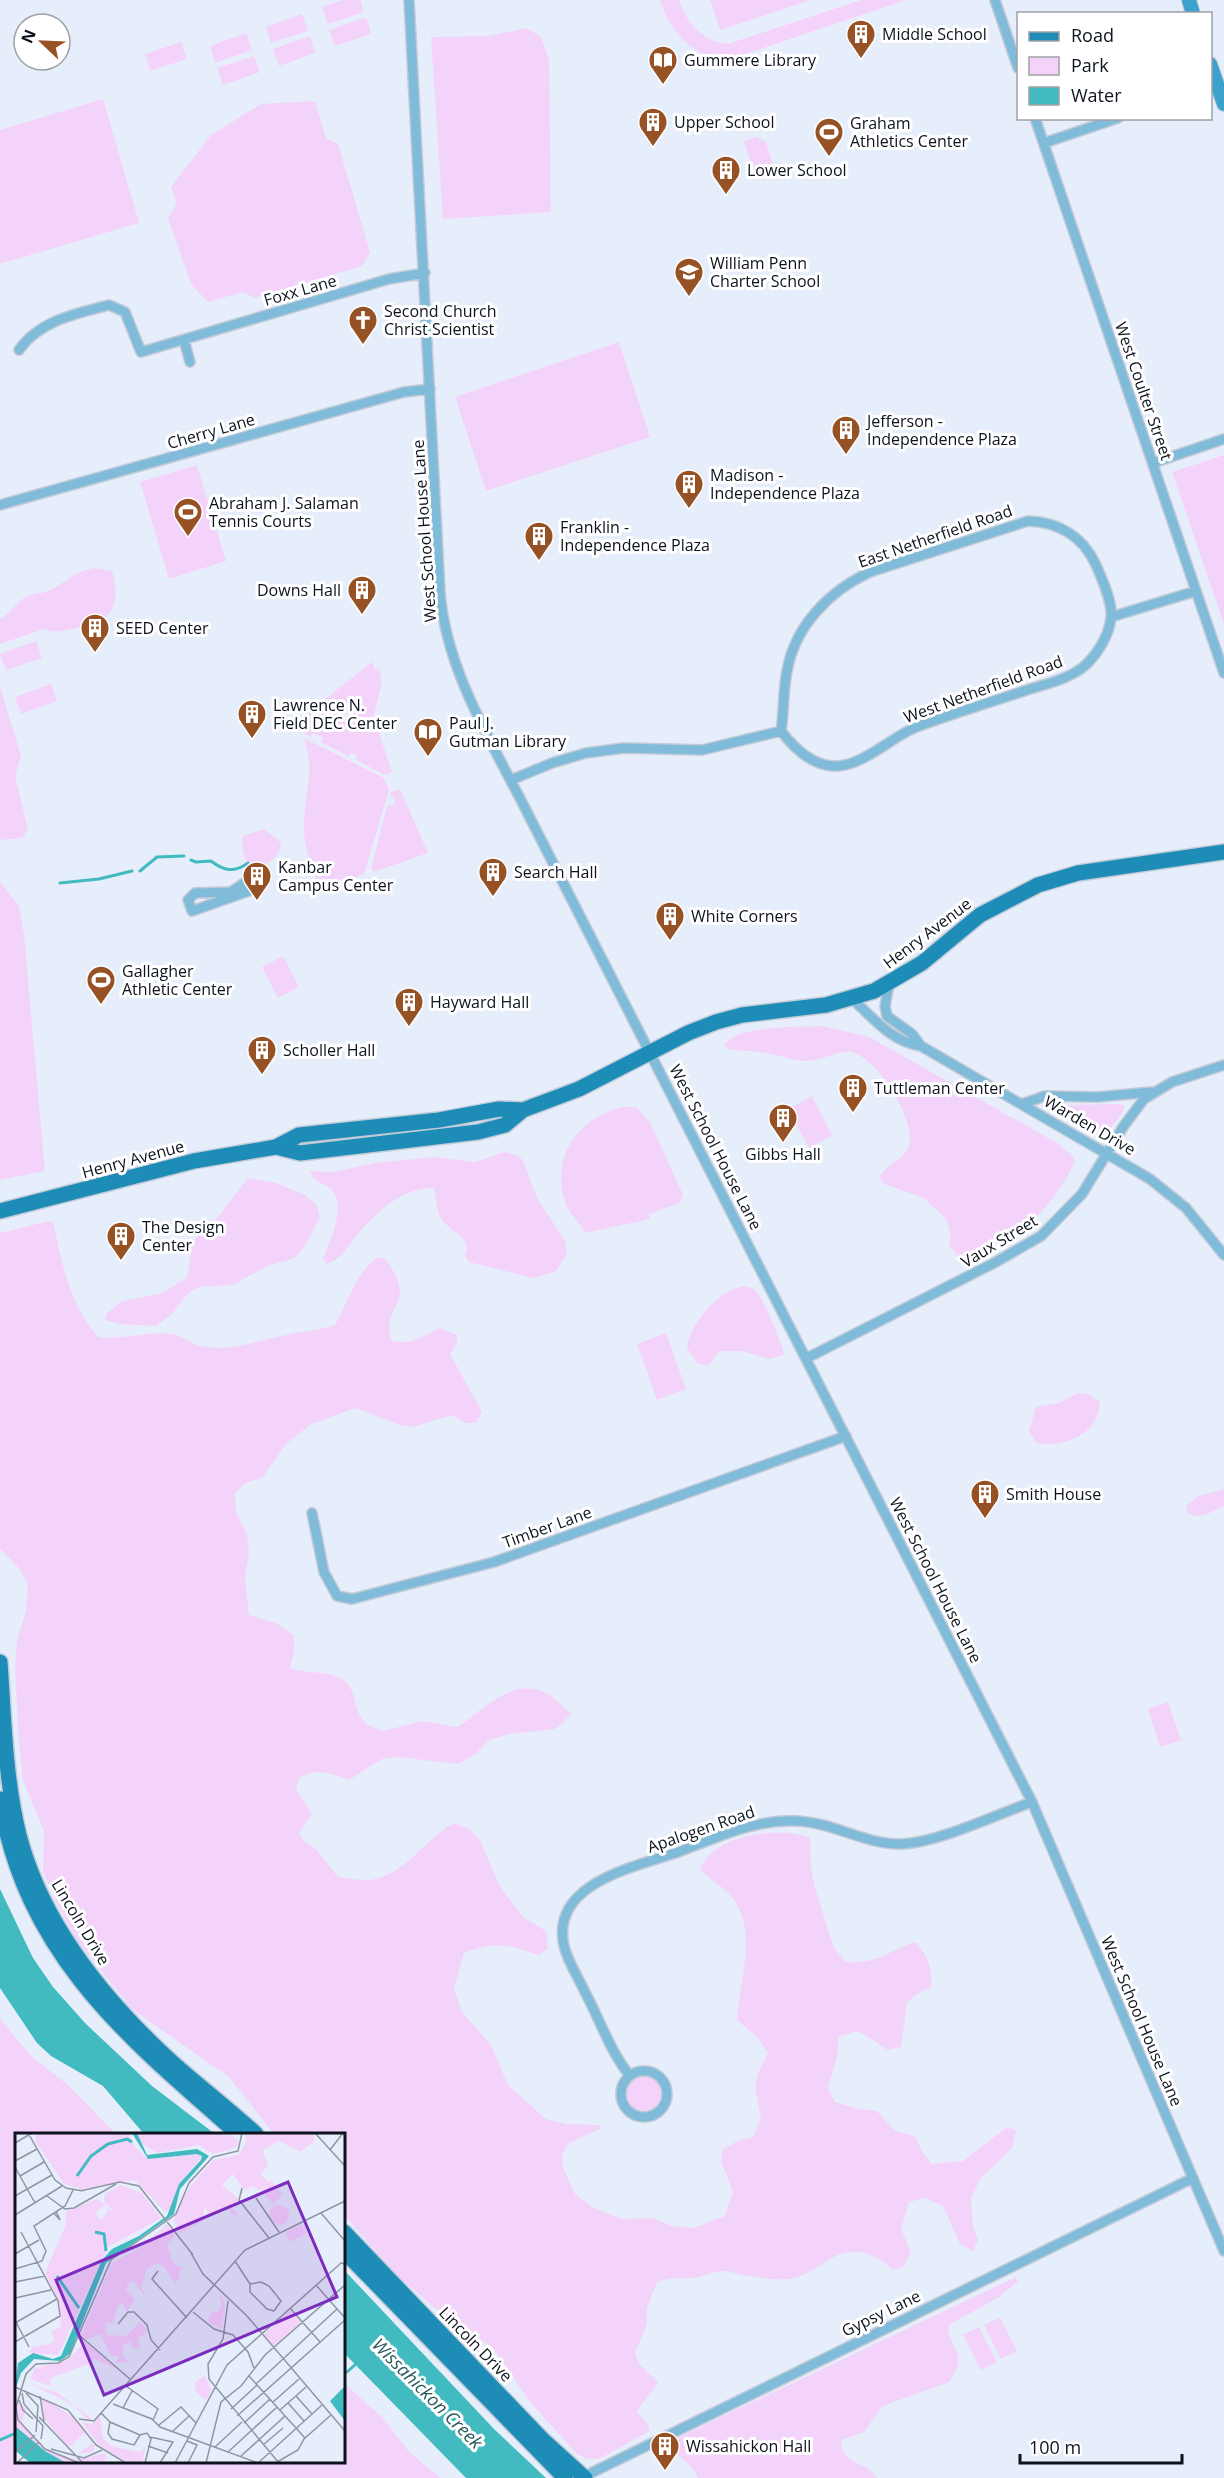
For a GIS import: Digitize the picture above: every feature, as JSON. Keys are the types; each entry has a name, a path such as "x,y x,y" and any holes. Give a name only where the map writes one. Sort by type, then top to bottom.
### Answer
{"main road":[{"name":"Henry Avenue","path":"0,1211 194,1161 276,1147 300,1153 458,1136 506,1125 523,1110 579,1089 703,1027 730,1018 826,1005 852,999 889,984 922,963 980,915 1038,885 1078,873 1224,852"},
{"name":"Lincoln Drive","path":"0,1662 15,1815 26,1857 45,1901 91,1975 117,2006 171,2061 255,2133"},
{"name":"Lincoln Drive","path":"0,1799 10,1847 23,1884 83,1985 163,2071 237,2133"},
{"name":"Lincoln Drive","path":"345,2233 542,2439 584,2477"},
{"name":"Lincoln Drive","path":"345,2252 565,2478"}],"street":[{"name":"West School House Lane","path":"409,0 444,626 463,681 511,780 1032,1802 1224,2248"},
{"path":"995,0 1017,65"},
{"path":"1212,70 1224,104"},
{"name":"West Coulter Street","path":"1036,120 1224,673"},
{"path":"1044,143 1112,120"},
{"name":"Foxx Lane","path":"19,350 33,333 44,326 110,305 125,312 141,352 389,279 425,273"},
{"path":"184,340 190,362"},
{"name":"Cherry Lane","path":"0,505 405,392 430,389"},
{"path":"1153,463 1224,439"},
{"name":"East Netherfield Road","path":"781,732 787,669 804,628 835,592 870,572 1017,523 1028,521 1049,523 1069,532 1088,551 1097,568 1111,617"},
{"path":"1111,617 1196,591"},
{"name":"West Netherfield Road","path":"781,732 796,748 814,761 834,766 854,763 913,729 1072,674 1097,652 1111,617"},
{"path":"511,780 552,763 585,753 624,748 702,750 781,732"},
{"path":"253,877 257,888 196,910 192,911 188,900 195,893 226,893 241,888 253,877"},
{"name":"Warden Drive","path":"889,984 885,1006 887,1016 912,1034 921,1046"},
{"name":"Warden Drive","path":"852,999 888,1034 906,1044 921,1046 1107,1152 1170,1194 1198,1221 1224,1255"},
{"name":"Vaux Street","path":"807,1358 996,1262 1041,1236 1076,1201 1135,1109 1155,1091 1172,1082 1224,1065"},
{"path":"1022,1104 1043,1096 1097,1097 1155,1091"},
{"name":"Timber Lane","path":"312,1513 328,1581 337,1596 352,1599 494,1562 846,1436"},
{"name":"Apalogen Road","path":"630,2076 609,2042 564,1946 567,1913 585,1890 609,1876 753,1825 782,1821 810,1822 879,1842 902,1844 931,1838 1032,1802"},
{"path":"636,2072 651,2072 663,2082 667,2096 665,2103 655,2115 640,2117 627,2110 621,2096 621,2088 630,2076 636,2072"},
{"name":"Gypsy Lane","path":"584,2477 1193,2178"}],"green space":[{"path":"343,0 360,0 364,12 328,24 322,7"},
{"path":"660,0 679,0 691,24 697,30 711,39 728,44 861,0 906,0 728,60 715,58 694,49 670,23"},
{"path":"710,0 811,0 720,30"},
{"path":"302,14 308,31 271,43 266,27"},
{"path":"366,17 371,34 335,46 329,30"},
{"path":"527,28 541,37 549,59 551,212 443,219 431,37 488,36"},
{"path":"246,33 252,50 215,63 210,46"},
{"path":"310,36 315,53 279,66 273,49"},
{"path":"181,42 187,59 150,71 145,54"},
{"path":"254,56 260,72 223,85 217,68"},
{"path":"103,99 139,223 0,264 0,130"},
{"path":"315,101 326,138 338,144 370,252 362,266 255,298 243,292 208,302 191,284 168,218 177,203 171,187 211,135 261,104"},
{"path":"756,137 766,142 776,173 756,179 744,141"},
{"path":"619,342 650,437 486,491 455,397"},
{"path":"1224,455 1224,624 1172,472"},
{"name":"Abraham J. Salaman Tennis Courts","path":"197,465 226,561 169,579 140,482"},
{"path":"94,568 112,571 115,584 114,605 103,618 95,623 61,631 44,629 0,644 0,619 21,600 48,591 75,574"},
{"path":"36,641 42,658 6,670 0,654"},
{"path":"372,662 375,670 379,668 382,682 373,719 366,719 326,705 325,699"},
{"path":"51,684 57,701 21,714 15,697"},
{"path":"0,686 21,756 15,776 28,829 22,838 0,840"},
{"path":"319,706 374,726 379,733 392,772 385,775 356,760 357,756 352,753 348,756 321,742 323,738 314,733 311,737 301,732 300,720"},
{"path":"304,738 384,778 389,790 364,874 329,889 323,887 320,878 316,879 305,843 304,817 309,762"},
{"path":"400,789 428,853 374,872 371,868 387,806 394,804 395,798 390,796 391,792"},
{"path":"264,829 280,842 281,848 276,857 259,869 249,863 244,856 243,836"},
{"path":"0,882 19,906 24,935 45,1171 0,1180"},
{"path":"283,956 299,987 278,998 262,967"},
{"path":"822,1026 869,1037 1059,1144 1075,1159 1061,1187 1046,1207 1022,1229 971,1255 959,1257 949,1246 951,1236 947,1220 924,1198 884,1184 879,1178 907,1150 910,1134 907,1121 893,1092 873,1066 852,1052 807,1061 729,1049 725,1046 730,1039 753,1031 769,1028"},
{"path":"812,1096 832,1135 809,1148 788,1109"},
{"path":"1061,1105 1124,1105 1123,1112 1104,1137 1058,1111"},
{"path":"623,1107 636,1107 650,1122 683,1195 679,1203 649,1214 650,1219 585,1233 565,1202 561,1185 565,1155 581,1129 593,1119"},
{"path":"504,1152 519,1156 523,1161 537,1198 565,1241 567,1254 555,1272 533,1278 469,1262 465,1256 467,1249 463,1239 446,1225 441,1217 434,1188 413,1191 395,1200 358,1233 339,1257 327,1264 323,1259 336,1222 337,1202 328,1187 312,1177 310,1171 333,1172 375,1163 434,1157 475,1162"},
{"path":"248,1178 276,1183 305,1195 316,1204 320,1216 318,1222 302,1250 293,1259 267,1266 233,1285 200,1287 189,1292 172,1314 156,1326 119,1324 105,1320 106,1314 122,1301 160,1294 184,1280 188,1275 192,1242 217,1218"},
{"path":"49,1221 54,1224 68,1284 81,1311 98,1337 117,1338 166,1334 179,1336 201,1346 223,1348 335,1325 363,1272 376,1258 384,1258 395,1274 400,1295 390,1319 389,1329 392,1341 411,1341 440,1328 457,1335 457,1343 450,1354 482,1412 476,1423 465,1423 452,1415 413,1427 400,1425 355,1408 310,1425 287,1443 262,1478 245,1483 235,1494 236,1512 247,1534 249,1553 245,1577 249,1615 276,1623 294,1635 294,1651 290,1668 325,1673 345,1681 352,1691 362,1719 370,1726 383,1731 422,1721 458,1727 497,1698 519,1689 530,1688 542,1691 554,1698 572,1714 555,1729 510,1734 489,1740 475,1754 458,1764 397,1757 382,1759 349,1780 318,1772 299,1778 296,1789 312,1814 299,1833 303,1840 316,1849 338,1877 370,1880 394,1872 454,1823 469,1829 480,1840 499,1885 523,1917 546,1931 548,1948 539,1955 500,1945 481,1947 464,1953 454,1989 462,2012 491,2045 508,2085 546,2119 566,2124 600,2125 600,2129 569,2143 562,2154 563,2167 575,2194 592,2207 621,2219 653,2218 672,2226 693,2228 725,2216 733,2192 721,2161 723,2149 740,2140 753,2137 761,2119 755,2087 758,2073 768,2053 758,2038 737,2020 745,1955 744,1922 729,1894 700,1870 707,1858 718,1848 748,1836 782,1833 810,1838 811,1868 815,1888 834,1948 846,1962 875,1959 916,1942 927,1958 931,1974 931,1987 914,1996 907,2003 901,2047 888,2050 858,2031 839,2036 837,2057 828,2088 835,2102 859,2109 877,2111 895,2131 915,2136 923,2153 932,2164 963,2161 1007,2127 1016,2130 1012,2148 980,2179 971,2199 973,2227 978,2240 973,2251 960,2244 943,2206 925,2198 909,2202 901,2229 911,2252 904,2266 893,2270 874,2256 852,2252 836,2256 806,2274 789,2279 765,2278 721,2271 697,2277 657,2282 647,2308 647,2324 635,2353 639,2364 658,2382 637,2412 648,2424 650,2431 601,2458 587,2459 577,2454 531,2403 493,2348 431,2305 396,2274 345,2216 345,2133 273,2133 229,2077 133,2010 79,1943 57,1904 43,1871 44,1831 23,1780 15,1667 17,1641 26,1610 28,1583 17,1566 0,1549 0,1233"},
{"path":"743,1286 753,1289 759,1295 777,1333 784,1355 769,1359 742,1351 719,1351 709,1365 698,1364 687,1348 694,1328 715,1301 733,1289"},
{"path":"666,1333 686,1389 657,1400 637,1344"},
{"path":"1078,1393 1088,1394 1100,1402 1093,1423 1078,1437 1068,1441 1036,1443 1029,1431 1036,1407 1059,1403"},
{"path":"1224,1489 1224,1506 1200,1516 1186,1511 1187,1505 1199,1496"},
{"path":"1168,1702 1181,1740 1160,1747 1148,1709"},
{"path":"0,2019 33,2058 68,2085 115,2133 15,2133 15,2463 345,2463 345,2384 383,2418 410,2453 441,2478 0,2478"},
{"path":"643,2076 656,2081 661,2094 656,2107 643,2112 630,2107 625,2094 630,2081"},
{"path":"1016,2277 1018,2281 999,2297 949,2325 958,2363 949,2382 883,2406 864,2432 841,2440 845,2455 873,2472 877,2478 698,2478 693,2468 674,2450 672,2445 677,2438"},
{"path":"1000,2317 1017,2351 1001,2359 984,2325"},
{"path":"979,2327 997,2362 981,2370 963,2335"}],"water":[{"path":"0,1889 33,1958 53,1987 86,2024 152,2086 214,2133 143,2133 103,2086 51,2056 37,2043 0,1988"},
{"name":"Wissahickon Creek","path":"345,2271 495,2430 546,2478 466,2478 345,2354"}],"waterway":[{"path":"140,871 157,857 184,856"},
{"path":"191,860 211,861 229,870 248,863"},
{"path":"60,883 99,879 132,871"},
{"path":"347,2372 357,2363"},
{"path":"0,2440 15,2433"}],"place":[{"name":"Middle School","path":"861,60"},
{"name":"Gummere Library","path":"663,86"},
{"name":"Upper School","path":"653,148"},
{"name":"Graham Athletics Center","path":"829,158"},
{"name":"Lower School","path":"726,196"},
{"name":"William Penn Charter School","path":"689,298"},
{"name":"Second Church Christ Scientist","path":"363,346"},
{"name":"Jefferson - Independence Plaza","path":"846,456"},
{"name":"Madison - Independence Plaza","path":"689,510"},
{"name":"Abraham J. Salaman Tennis Courts","path":"188,538"},
{"name":"Franklin - Independence Plaza","path":"539,562"},
{"name":"Downs Hall","path":"362,616"},
{"name":"SEED Center","path":"95,654"},
{"name":"Lawrence N. Field DEC Center","path":"252,740"},
{"name":"Paul J. Gutman Library","path":"428,758"},
{"name":"Search Hall","path":"493,898"},
{"name":"Kanbar Campus Center","path":"257,902"},
{"name":"White Corners","path":"670,942"},
{"name":"Gallagher Athletic Center","path":"101,1006"},
{"name":"Hayward Hall","path":"409,1028"},
{"name":"Scholler Hall","path":"262,1076"},
{"name":"Tuttleman Center","path":"853,1114"},
{"name":"Gibbs Hall","path":"783,1144"},
{"name":"The Design Center","path":"121,1262"},
{"name":"Smith House","path":"985,1520"},
{"name":"Wissahickon Hall","path":"665,2472"}]}
